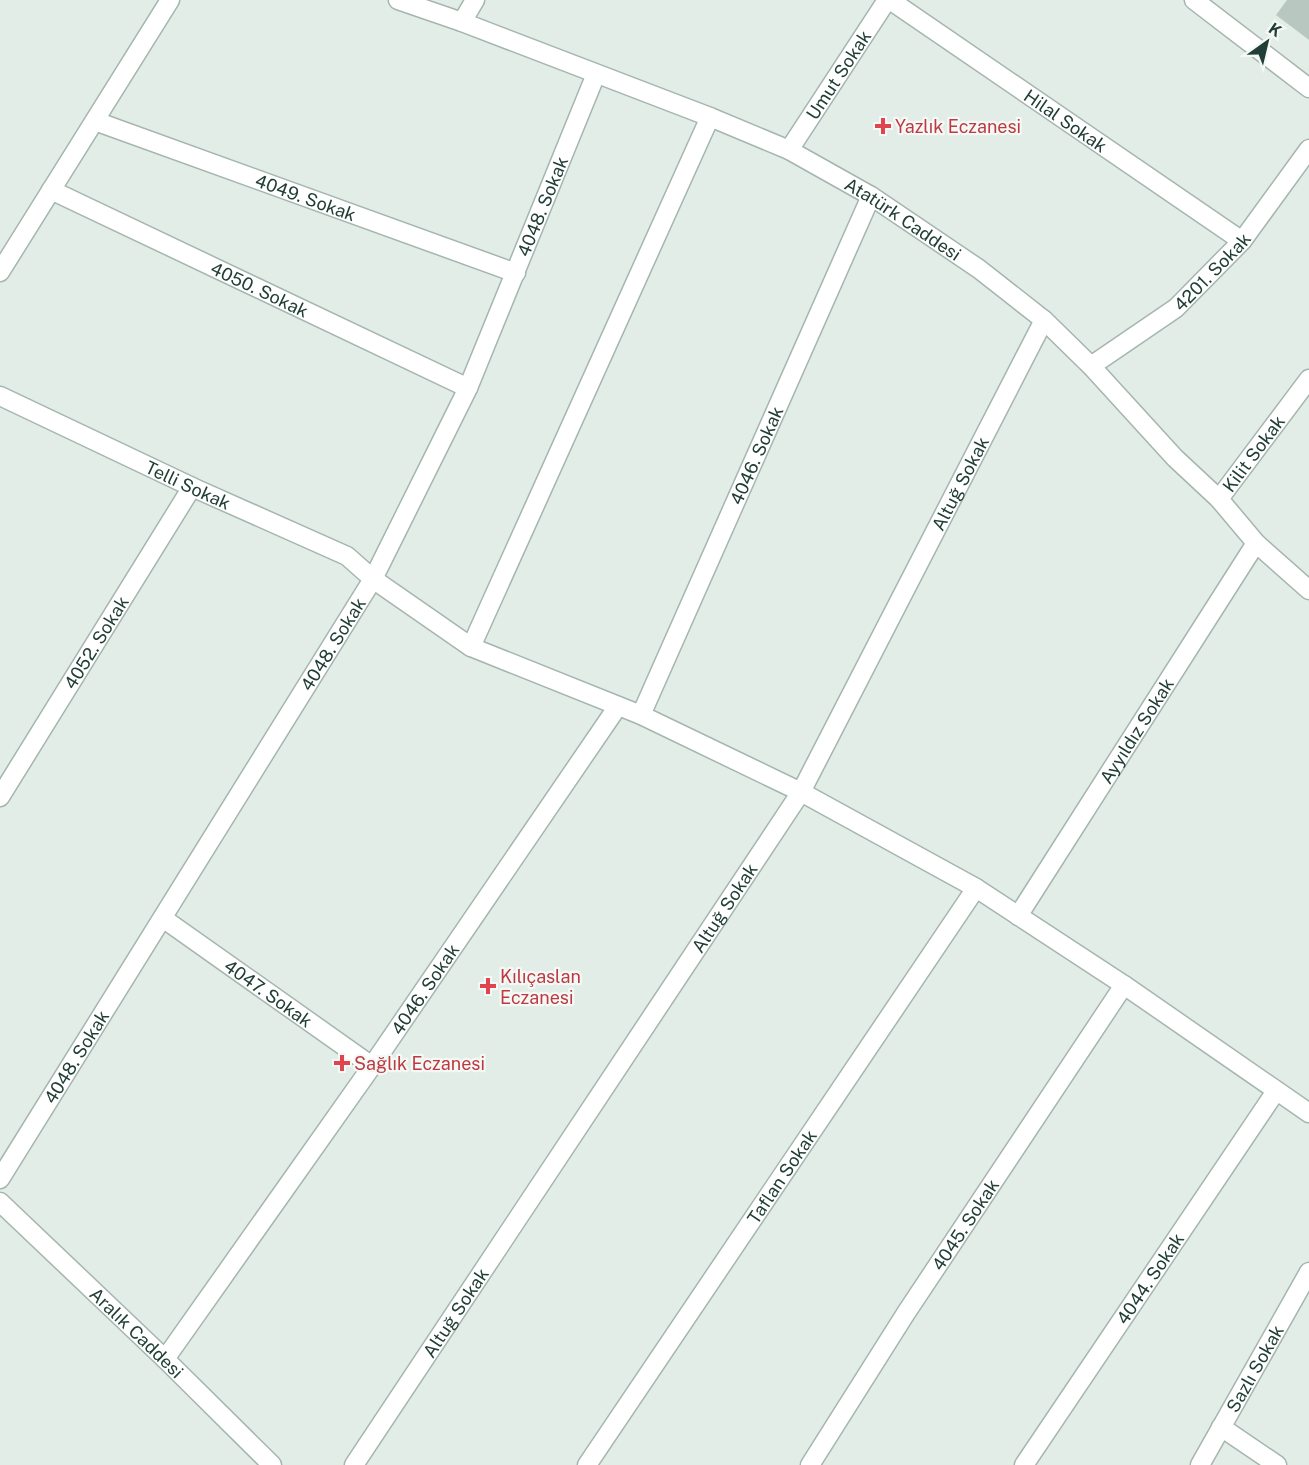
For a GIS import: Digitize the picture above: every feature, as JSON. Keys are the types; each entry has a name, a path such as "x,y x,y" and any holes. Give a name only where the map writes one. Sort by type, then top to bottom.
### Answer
{"street":[{"path":"0,272 170,0"},
{"name":"Atatürk Caddesi","path":"398,0 462,22 710,117 789,150 871,196 979,269 1044,320 1091,366 1175,458 1219,499 1256,543 1309,590"},
{"path":"462,22 475,0"},
{"name":"Umut Sokak","path":"789,150 889,0"},
{"name":"Hilal Sokak","path":"889,0 1242,241"},
{"path":"1194,0 1309,88"},
{"name":"4048. Sokak","path":"0,1179 164,919 373,579 468,388 596,74"},
{"path":"471,647 710,117"},
{"name":"4049. Sokak","path":"95,121 516,273"},
{"name":"4201. Sokak","path":"1091,366 1176,308 1242,241 1309,149"},
{"name":"4050. Sokak","path":"51,190 468,388"},
{"name":"4046. Sokak","path":"641,715 871,196"},
{"name":"Altuğ Sokak","path":"354,1465 801,792 1044,320"},
{"name":"Kilit Sokak","path":"1219,499 1309,379"},
{"name":"Telli Sokak","path":"0,396 192,487 348,556 373,579 471,647 641,715 801,792 976,888 1124,985 1309,1113"},
{"name":"4052. Sokak","path":"0,797 192,487"},
{"name":"Ayyıldız Sokak","path":"1018,916 1256,543"},
{"name":"4046. Sokak","path":"165,1359 372,1066 618,706"},
{"name":"Taflan Sokak","path":"587,1465 976,888"},
{"name":"4047. Sokak","path":"164,919 372,1066"},
{"name":"4045. Sokak","path":"810,1465 909,1308 1124,985"},
{"name":"4044. Sokak","path":"1024,1465 1276,1091"},
{"name":"Aralık Caddesi","path":"0,1202 165,1359 272,1465"},
{"name":"Sazlı Sokak","path":"1200,1465 1309,1272"},
{"path":"1221,1427 1276,1465"}],"building":[{"path":"1287,0 1309,0 1309,40 1276,15"}],"place":[{"name":"Yazlık Eczanesi","path":"883,126"},
{"name":"Kılıçaslan Eczanesi","path":"488,986"},
{"name":"Sağlık Eczanesi","path":"342,1063"}]}
